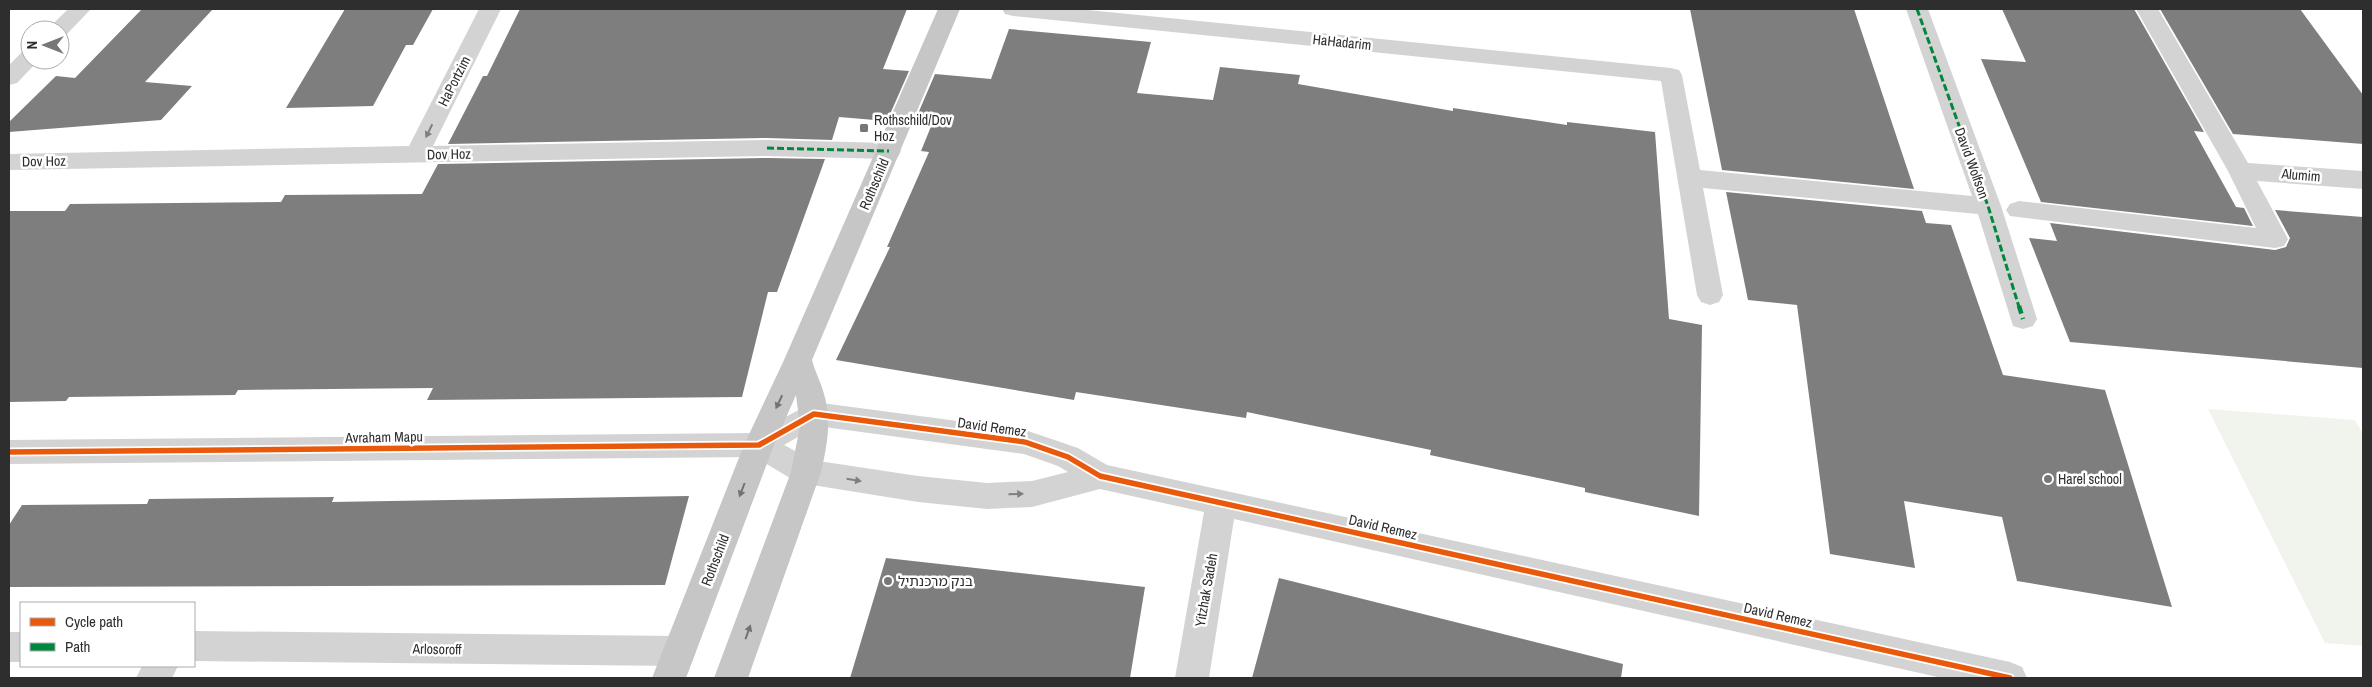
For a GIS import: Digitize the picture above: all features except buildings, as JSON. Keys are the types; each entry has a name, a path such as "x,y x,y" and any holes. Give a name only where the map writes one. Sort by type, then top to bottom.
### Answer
{"main road":[{"name":"Rothschild","path":"674,664 759,445 798,360 949,9"},
{"path":"731,678 806,472 813,442 814,414 811,396 798,360"}],"street":[{"path":"68,20 80,9"},
{"name":"HaPortzim","path":"417,154 490,9"},
{"name":"HaHadarim","path":"1013,9 1671,75 1689,178"},
{"name":"David Wolfson","path":"1917,9 1988,206 2023,319"},
{"path":"2019,210 2275,239 2240,171 2147,9"},
{"path":"9,78 20,67"},
{"name":"Dov Hoz","path":"9,162 767,148 888,151"},
{"name":"Alumim","path":"2240,171 2363,180"},
{"path":"1710,296 1689,178 1988,206"},
{"path":"759,445 814,414"},
{"name":"David Remez","path":"814,414 1025,442 1068,457 1100,476 2010,678"},
{"name":"David Remez","path":"759,445 806,472 918,489 987,496 1032,494 1100,476"},
{"name":"Avraham Mapu","path":"9,452 759,445"},
{"name":"Yitzhak Sadeh","path":"1192,678 1221,503"},
{"name":"Arlosoroff","path":"195,646 674,664"},
{"path":"153,678 160,667"}],"shaded area":[{"path":"2208,409 2355,420 2363,434 2363,646 2325,643"}],"marked path":[{"path":"1917,9 1988,206 2023,319"},
{"path":"767,148 889,151"}],"cycle path":[{"path":"9,452 759,445 814,414 1025,442 1068,457 1100,476 2010,678"}],"place":[{"name":"Rothschild/Dov Hoz","path":"864,128"},
{"name":"Harel school","path":"2048,479"},
{"name":"בנק מרכנתיל","path":"888,581"}]}
